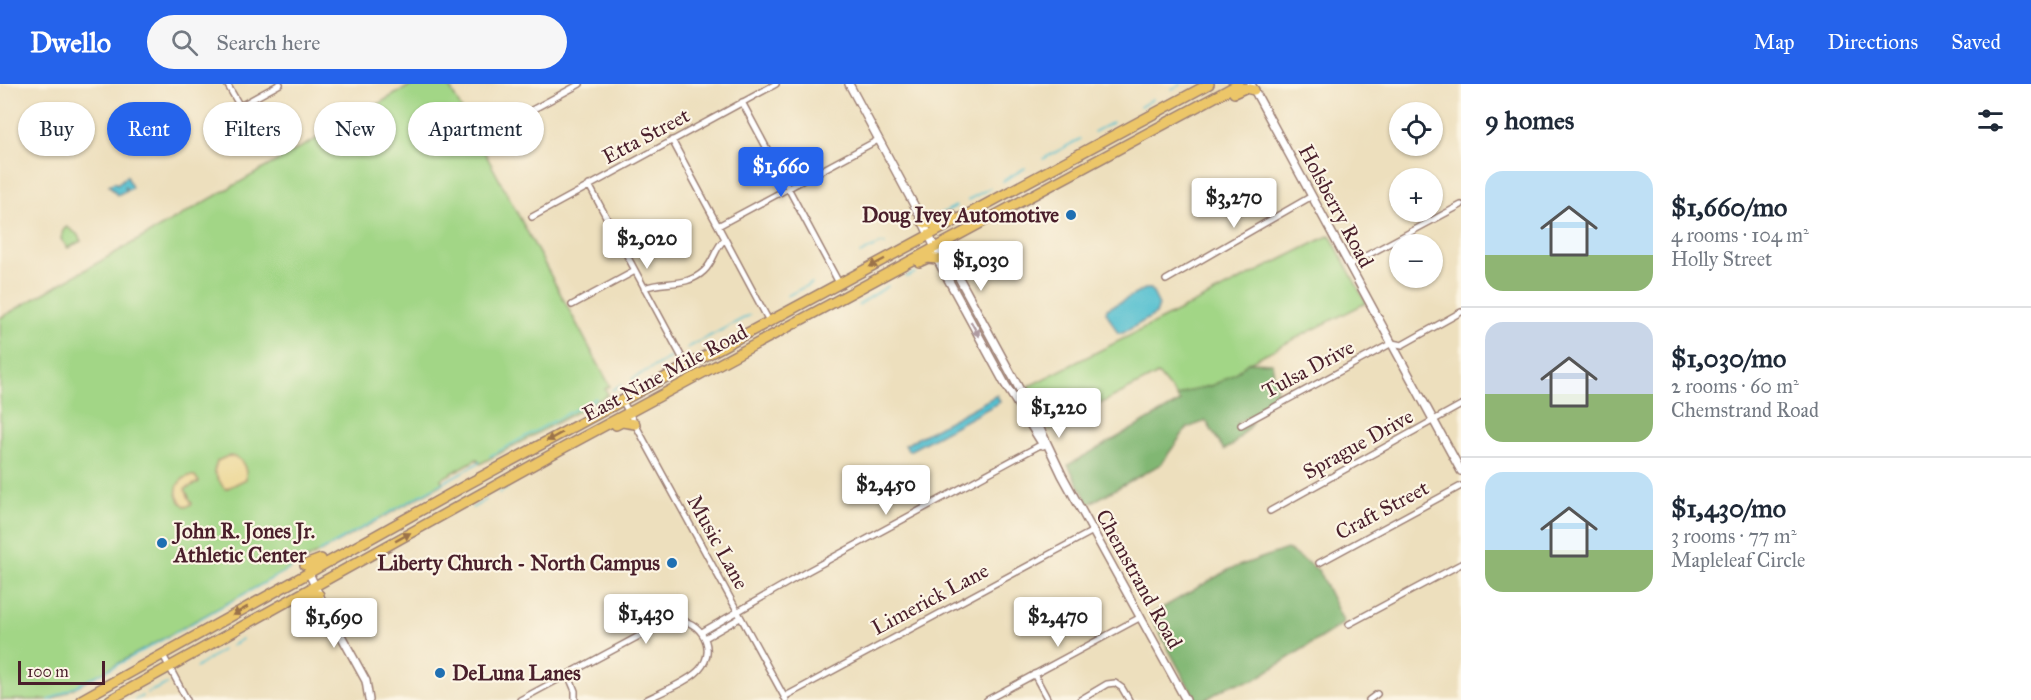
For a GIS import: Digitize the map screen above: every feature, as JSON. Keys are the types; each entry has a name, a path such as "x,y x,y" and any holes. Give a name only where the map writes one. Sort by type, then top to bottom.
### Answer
{"main road":[{"name":"East Nine Mile Road","path":"81,700 307,569 394,525 621,400 1209,84"},
{"path":"1117,150 1128,138 1229,84"},
{"name":"East Nine Mile Road","path":"170,669 210,644 317,590 565,447 1239,84"},
{"path":"1117,150 1143,142 1245,88 1252,87"},
{"path":"936,248 938,237 948,230 1154,119 1167,107"},
{"path":"1056,183 1060,177 1095,155 1097,150"},
{"path":"981,223 994,210 1035,187 1042,179"},
{"path":"922,221 927,224 942,221 997,191 1020,186"},
{"path":"814,313 830,298 918,252 928,243 928,235"},
{"path":"749,348 764,345 928,258 937,260"},
{"path":"738,354 764,334 769,321"},
{"path":"628,413 629,405 634,399 681,374 686,365"},
{"path":"649,402 662,400 725,366 731,366"},
{"path":"565,447 587,441 622,422 634,424"},
{"path":"476,497 474,489 476,485 537,447"},
{"path":"110,700 154,680 170,669 311,594 317,590 315,581 319,573 438,506 447,495"},
{"path":"210,644 219,633 305,585 307,569"},
{"path":"90,700 125,680 137,669"},
{"path":"74,700 104,687"}],"street":[{"path":"227,84 238,102"},
{"path":"247,102 280,84"},
{"path":"544,103 580,84"},
{"name":"Etta Street","path":"532,217 776,84"},
{"name":"Chemstrand Road","path":"849,84 936,248 937,260 1005,384 1045,443"},
{"name":"Holsberry Road","path":"1252,87 1461,471"},
{"path":"742,102 839,283"},
{"path":"672,140 769,321"},
{"path":"718,226 878,140"},
{"path":"589,185 686,365"},
{"path":"1166,280 1312,196"},
{"path":"1349,265 1461,205"},
{"path":"644,288 685,282 699,276 711,263 719,245 725,239"},
{"name":"Chemstrand Road","path":"936,248 946,254 1062,475 1186,700"},
{"path":"572,305 635,271"},
{"name":"Tulsa Drive","path":"1241,425 1392,343 1402,345 1461,312"},
{"name":"Music Lane","path":"621,400 785,698"},
{"name":"Sprague Drive","path":"1270,510 1461,405"},
{"path":"702,632 736,610 1045,443"},
{"name":"Craft Street","path":"1319,563 1461,486"},
{"name":"Limerick Lane","path":"785,698 1093,531"},
{"path":"1349,624 1461,564"},
{"path":"307,569 366,681 369,700"},
{"path":"987,700 1141,617"},
{"path":"705,638 740,618"},
{"path":"520,700 667,621 686,620 702,632 705,638 707,654 699,670 646,700"},
{"path":"162,654 187,700"},
{"path":"568,674 574,685 575,700"},
{"path":"1034,674 1048,700"},
{"path":"1080,700 1107,684 1115,683 1122,687 1129,700"},
{"path":"1369,700 1377,694"}],"green space":[{"name":"John R. Jones Jr. Athletic Center","path":"413,84 448,84 458,102 408,102 408,156 487,156 610,386 605,389 608,395 480,464 477,459 441,479 443,484 52,700 0,700 0,318 286,156 302,156 302,147 314,140 314,156 396,156 396,102 381,102"},
{"path":"67,227 77,234 81,241 68,248 61,239 63,230"},
{"path":"1330,235 1366,303 1249,362 1232,375 1213,385 1177,397 1158,374 1049,430 1027,387"},
{"path":"1249,362 1272,363 1277,391 1264,408 1237,423 1240,429 1253,422 1233,445 1224,450 1206,421 1187,428 1161,464 1089,504 1068,465 1180,402 1177,397 1181,394 1218,383"},
{"path":"1287,549 1318,570 1344,623 1254,680 1230,685 1205,700 1196,700 1150,615 1230,569"}],"sand":[{"path":"228,456 240,460 246,479 226,489 214,471 217,461"},
{"path":"189,476 195,476 199,482 185,489 192,504 186,507 179,499 177,490 180,482"}],"water":[{"path":"127,176 132,188 128,190 125,187 126,191 117,195 109,185 115,182 117,184"},
{"path":"1145,289 1151,289 1159,305 1156,314 1123,333 1118,333 1106,312 1107,309"},
{"path":"997,395 1000,402 909,451 905,445"}],"waterway":[{"path":"1172,89 1181,84"},
{"path":"1140,107 1153,99"},
{"path":"1094,132 1113,122"},
{"path":"1043,159 1080,139"},
{"path":"1003,181 1025,168"},
{"path":"968,200 990,188"},
{"path":"935,217 956,206"},
{"path":"860,254 880,244 885,244"},
{"path":"906,277 915,273"},
{"path":"787,296 812,283"},
{"path":"858,305 888,286"},
{"path":"687,348 750,315"},
{"path":"632,379 673,356"},
{"path":"612,390 622,384"},
{"path":"490,456 596,398"},
{"path":"317,553 480,462"},
{"path":"499,493 507,489"},
{"path":"472,508 486,500"},
{"path":"49,700 117,665 291,568"},
{"path":"294,610 308,602"},
{"path":"231,646 242,639"},
{"path":"196,668 222,650"},
{"path":"147,693 167,684"},
{"path":"135,700 142,696"}],"place":[{"name":"Doug Ivey Automotive","path":"1071,215"},
{"name":"John R. Jones Jr. Athletic Center","path":"162,543"},
{"name":"Liberty Church - North Campus","path":"672,563"},
{"name":"DeLuna Lanes","path":"440,673"}]}
